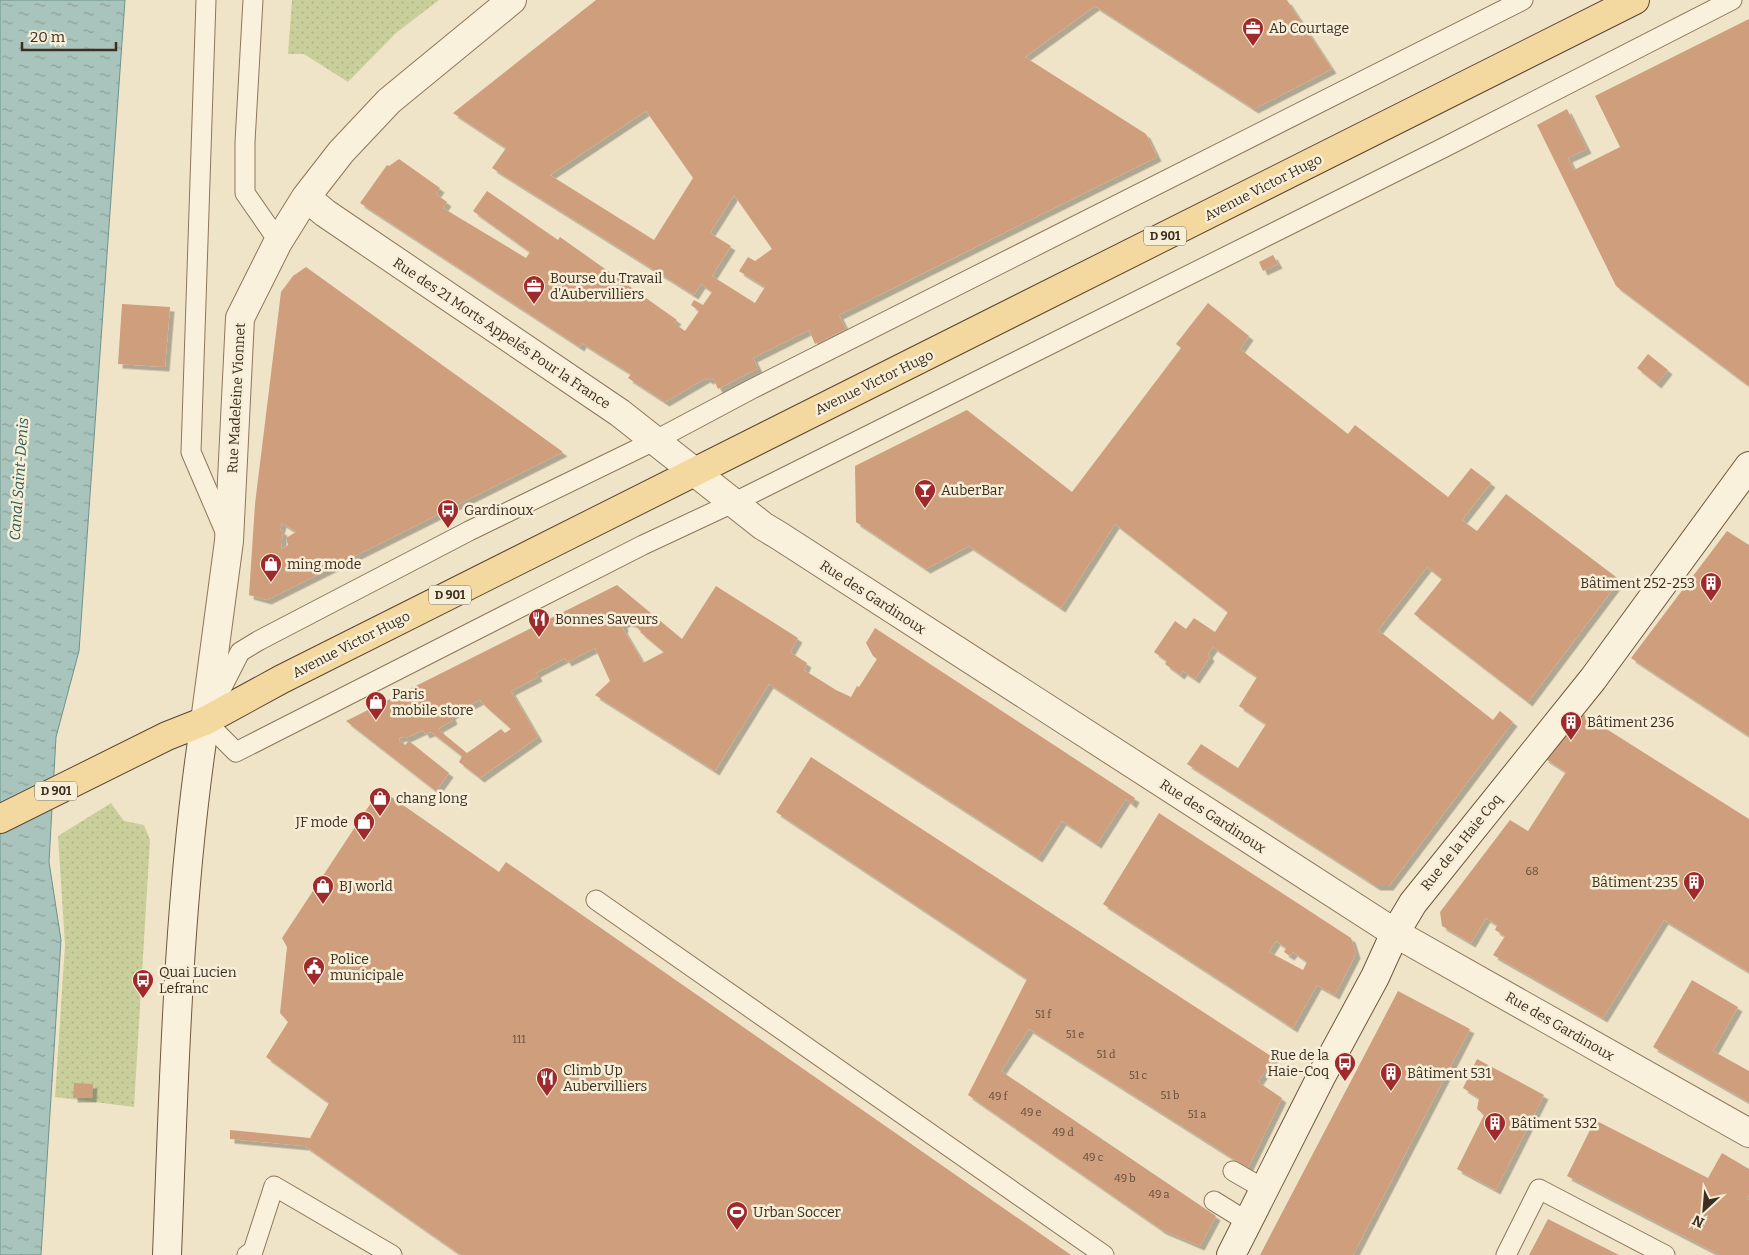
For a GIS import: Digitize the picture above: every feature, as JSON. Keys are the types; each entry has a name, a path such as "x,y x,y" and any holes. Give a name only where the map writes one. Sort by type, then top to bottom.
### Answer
{"main road":[{"name":"Avenue Victor Hugo","path":"0,819 167,736 205,720 266,687 1635,0"}],"street":[{"name":"Rue Madeleine Vionnet","path":"205,720 229,541 240,318 275,237 341,152 389,101 512,0"},
{"name":"Rue des 21 Morts Appelés Pour la France","path":"306,197 325,213 620,413 696,471"},
{"name":"Rue de la Haie Coq","path":"1231,1255 1412,903 1593,679 1749,466"},
{"name":"Rue des Gardinoux","path":"696,471 778,535 1395,933 1749,1133"},
{"path":"167,1255 176,1010 196,779 205,720"}],"lane":[{"path":"206,0 191,452 229,541"},
{"path":"254,0 245,142 245,192 275,237"},
{"path":"1523,0 750,390 656,440 469,531 240,652 205,720 236,752 643,545 734,502 1436,151 1732,0"},
{"path":"596,900 1104,1255"},
{"path":"1233,1171 1264,1189"},
{"path":"255,1254 274,1186 392,1255"},
{"path":"1506,1255 1539,1189 1655,1253"},
{"path":"1214,1201 1248,1222"}],"green space":[{"path":"292,0 439,0 396,33 348,82 304,54 288,54"},
{"path":"111,803 124,821 144,825 150,840 134,1107 55,1097 65,945 58,836"}],"water":[{"name":"Canal Saint-Denis","path":"0,0 125,0 79,651 56,737 49,862 61,940 41,1255 0,1255"}],"building":[{"path":"596,0 1287,0 1332,69 1254,109 1095,6 1025,57 1146,134 1157,157 839,315 846,329 815,344 809,330 753,358 758,368 718,389 713,378 709,380 706,378 665,402 628,378 631,374 582,343 580,347 360,203 387,165 389,166 399,159 440,188 436,194 447,202 443,208 526,258 530,252 473,211 487,191 558,240 560,237 677,320 674,323 685,331 699,311 691,305 694,300 703,305 712,292 701,284 694,295 492,168 506,148 453,113","holes":["646,111 693,178 654,240 550,175","734,195 772,249 755,261 748,257 739,271 765,287 755,303 712,276 731,246 710,233"]},
{"path":"1749,19 1749,386 1616,286 1537,125 1567,109 1587,149 1568,158 1574,170 1620,147 1595,96"},
{"path":"1273,255 1278,264 1263,271 1259,262"},
{"path":"306,267 563,452 267,600 249,595 255,504 281,292 293,276","holes":["282,523 296,532 286,538 288,545 281,549 283,531 280,530"]},
{"path":"1208,303 1249,336 1240,349 1348,434 1355,425 1448,497 1471,468 1491,483 1462,520 1477,531 1506,494 1620,580 1528,702 1414,614 1442,579 1427,567 1378,630 1493,720 1500,711 1513,722 1389,886 1376,886 1187,764 1201,744 1238,768 1266,724 1239,706 1257,677 1213,647 1208,654 1210,657 1195,679 1183,671 1180,675 1165,664 1167,661 1154,652 1175,621 1186,629 1194,618 1215,632 1228,612 1115,524 1061,608 969,546 926,569 856,522 855,466 967,410 1072,492 1181,348 1176,344"},
{"path":"122,304 170,307 165,367 118,364"},
{"path":"1648,354 1668,370 1657,384 1637,368"},
{"name":"Bâtiment 252-253","path":"1727,531 1749,545 1749,736 1631,658"},
{"path":"617,585 682,639 716,586 798,638 790,652 807,663 804,670 836,690 851,697 877,659 873,656 866,643 875,628 1135,798 1132,804 1126,799 1097,844 1062,821 1038,858 769,684 715,771 595,695 610,681 595,648 567,662 565,658 536,673 538,677 511,691 538,737 480,778 459,762 462,756 431,732 425,734 423,730 406,738 400,737 399,740 405,745 409,741 449,773 436,791 346,721","holes":["626,622 632,623 664,652 643,663 623,629 623,624","480,700 511,729 505,733 501,729 467,753 440,731 439,728 453,720 451,715"]},
{"path":"1578,711 1749,819 1749,972 1664,920 1603,1018 1493,955 1505,936 1495,930 1497,925 1486,918 1471,943 1442,926 1440,912 1510,820 1528,831 1566,772 1544,758"},
{"path":"811,757 1274,1058 1258,1082 1282,1098 1248,1168 1029,1029 1001,1071 1216,1216 1200,1246 1162,1230 968,1095 1027,979 776,812"},
{"path":"380,789 499,872 506,862 1071,1255 461,1255 305,1146 230,1139 230,1130 310,1138 329,1103 266,1057 288,1022 280,1013 287,947 282,938"},
{"path":"1159,813 1351,938 1356,954 1335,995 1317,985 1293,1028 1103,904","holes":["1276,941 1286,948 1284,952 1290,956 1293,952 1307,962 1303,970 1269,952"]},
{"path":"1692,980 1738,1007 1713,1051 1749,1071 1749,1102 1653,1047"},
{"name":"Bâtiment 531","path":"1398,991 1470,1029 1353,1255 1260,1255"},
{"name":"Bâtiment 532","path":"1477,1059 1544,1095 1496,1190 1457,1169 1484,1115 1477,1109 1479,1098 1463,1088"},
{"path":"74,1083 93,1084 92,1098 73,1098"},
{"path":"1595,1120 1708,1178 1722,1153 1749,1169 1749,1194 1747,1199 1749,1200 1749,1255 1720,1255 1567,1176"},
{"path":"1548,1219 1619,1255 1529,1255"}],"place":[{"name":"Ab Courtage","path":"1253,47"},
{"name":"Bourse du Travail d'Aubervilliers","path":"534,305"},
{"name":"AuberBar","path":"925,509"},
{"name":"Gardinoux","path":"448,529"},
{"name":"ming mode","path":"271,583"},
{"name":"Bâtiment 252-253","path":"1711,602"},
{"name":"Bonnes Saveurs","path":"539,638"},
{"name":"Paris mobile store","path":"376,721"},
{"name":"Bâtiment 236","path":"1571,741"},
{"name":"chang long","path":"380,817"},
{"name":"JF mode","path":"364,841"},
{"name":"Bâtiment 235","path":"1694,901"},
{"name":"BJ world","path":"323,905"},
{"name":"Police municipale","path":"314,986"},
{"name":"Quai Lucien Lefranc","path":"143,999"},
{"name":"Rue de la Haie-Coq","path":"1345,1082"},
{"name":"Bâtiment 531","path":"1391,1092"},
{"name":"Climb Up Aubervilliers","path":"547,1097"},
{"name":"Bâtiment 532","path":"1495,1142"},
{"name":"Urban Soccer","path":"737,1231"}]}
